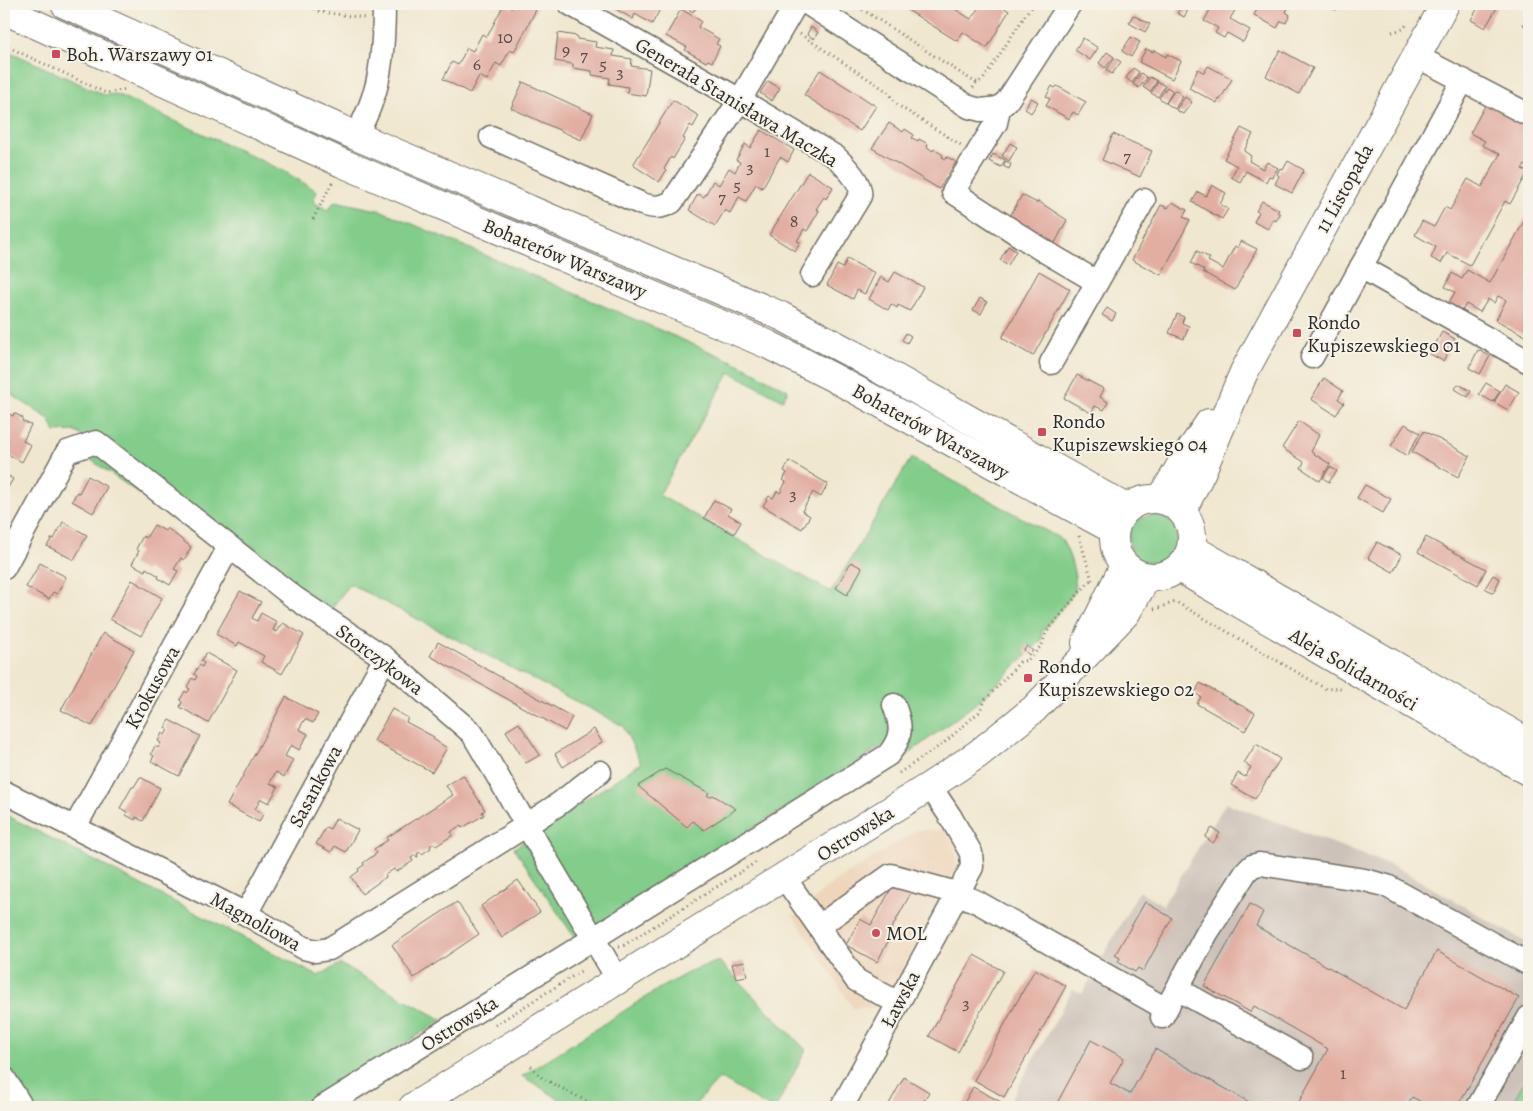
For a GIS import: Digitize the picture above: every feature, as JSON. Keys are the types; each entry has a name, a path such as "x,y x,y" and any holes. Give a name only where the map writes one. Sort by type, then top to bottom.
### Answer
{"main road":[{"name":"Bohaterów Warszawy","path":"65,4 356,136 781,316 858,356 1120,519"},
{"name":"11 Listopada","path":"1172,505 1182,463 1244,372 1445,4"},
{"name":"Bohaterów Warszawy","path":"4,10 333,179 767,344 1120,519"},
{"path":"1149,499 1172,505 1188,519 1191,528 1192,538 1185,558 1169,574 1158,577 1136,571 1117,555 1113,542 1120,519 1137,502 1149,499"},
{"name":"Aleja Solidarności","path":"1185,558 1529,743"},
{"name":"Aleja Solidarności","path":"1185,558 1529,772"},
{"name":"Ostrowska","path":"413,1107 930,786 978,754 1027,714 1076,664 1121,598 1136,571"}],"street":[{"path":"356,136 373,100 378,80 384,4"},
{"name":"Generała Stanisława Maczka","path":"570,4 740,100 836,157 862,190 812,275"},
{"path":"491,136 642,204 651,207 664,206 672,202 740,100 796,4"},
{"path":"808,4 968,107 981,110 999,108 1008,101 1070,4"},
{"path":"1416,56 1529,115"},
{"path":"1312,357 1463,80"},
{"path":"999,108 996,123 953,192 1097,282"},
{"path":"1051,363 1144,200"},
{"path":"1362,267 1529,362"},
{"name":"Storczykowa","path":"4,568 67,452 96,442 295,598 385,658 472,733 594,939"},
{"name":"Krokusowa","path":"75,827 229,547"},
{"name":"Sasankowa","path":"246,914 385,658"},
{"name":"Ostrowska","path":"323,1107 888,755 897,745 900,732 899,718 894,705"},
{"name":"Magnoliowa","path":"4,792 246,914 304,948 316,951 329,948 527,825 560,803 600,772"},
{"name":"Ławska","path":"842,1107 972,867 971,853 947,810 930,786"},
{"path":"819,926 891,875 957,894 983,905 1164,1013 1207,933 1246,872 1252,866 1260,864 1365,880 1387,886 1529,964"},
{"path":"784,877 856,980 898,1003"},
{"path":"594,939 618,980"},
{"path":"1177,989 1302,1058"},
{"path":"1478,1107 1529,1017"},
{"path":"4,1078 22,1107"}],"path":[{"path":"762,4 780,16 785,23 888,92 899,106 976,155"},
{"path":"854,4 977,82"},
{"path":"963,103 977,82 983,80 1028,11 1036,4"},
{"path":"1392,32 1403,29 1409,22"},
{"path":"4,45 106,92 132,89"},
{"path":"313,219 333,179"},
{"path":"1074,532 1079,535 1091,580 1145,612 1176,602 1326,689 1347,688"},
{"path":"531,1066 542,1078 598,1107"}],"shaded area":[{"path":"1226,803 1396,867 1529,944 1529,1072 1510,1107 1007,1107 1073,989 1082,994 1139,891 1163,905"},
{"path":"917,830 945,830 955,846 957,855 956,866 882,1007 853,1008 792,914 798,915 826,888"}],"green space":[{"path":"4,49 104,95 116,94 284,171 317,191 313,202 328,210 335,201 382,211 739,364 788,390 783,400 730,372 659,495 831,592 911,458 1061,539 1072,564 1076,586 1075,592 1042,632 1041,641 1033,649 1029,645 1023,651 1027,655 979,701 903,758 903,754 910,743 912,733 907,710 892,720 887,743 577,941 514,848 641,763 623,726 350,584 322,621 84,455 95,444 74,431 55,432 49,419 4,390"},
{"path":"1153,515 1162,517 1170,522 1175,530 1177,539 1175,548 1170,556 1162,561 1153,563 1144,561 1136,556 1131,548 1129,539 1131,530 1136,522 1144,517"},
{"path":"4,814 318,976 340,964 443,1020 301,1107 28,1107 4,1070"},
{"path":"719,961 806,1050 776,1107 768,1107 720,1078 693,1107 572,1107 522,1076 660,988 693,970"},
{"path":"1529,1072 1529,1107 1510,1107"}],"building":[{"path":"504,4 512,8 515,4 529,4 537,8 514,52 510,50 501,66 496,63 487,80 479,76 470,93 443,79 452,62 458,65 467,48 473,51 482,34 487,37"},
{"path":"610,4 663,4 652,24 635,14 633,19"},
{"path":"680,4 698,4 693,12"},
{"path":"898,4 947,4 971,19 981,4 998,4 1009,11 987,48 963,32 957,41"},
{"path":"1183,4 1190,6 1184,17 1177,13"},
{"path":"1202,4 1232,4 1237,7 1230,19 1250,30 1243,42 1227,33 1224,38 1215,33 1218,28 1204,21 1211,8"},
{"path":"1260,4 1290,4 1286,12 1290,15 1286,23 1281,21 1277,28 1254,15"},
{"path":"1325,4 1339,4 1336,10"},
{"path":"1480,4 1495,4 1498,6 1485,28 1471,20"},
{"path":"681,9 701,21 698,27 719,39 716,44 720,46 712,62 708,60 706,62 685,50 687,47 666,36"},
{"path":"1133,15 1150,24 1145,32 1129,23"},
{"path":"1529,15 1529,28 1523,25"},
{"path":"811,27 818,32 814,39 807,34"},
{"path":"558,33 596,42 595,47 614,50 613,56 632,59 631,66 650,69 646,96 627,93 628,87 609,84 610,78 592,75 592,71 573,68 573,64 555,61"},
{"path":"1131,37 1140,42 1131,57 1122,51"},
{"path":"1083,38 1098,48 1090,60 1075,50"},
{"path":"1146,49 1153,52 1154,50 1166,57 1167,54 1181,61 1172,79 1139,62"},
{"path":"1280,50 1313,68 1299,94 1266,76"},
{"path":"1107,52 1114,57 1105,68 1099,63"},
{"path":"1115,58 1121,62 1112,74 1106,70"},
{"path":"1208,66 1232,79 1217,103 1189,88 1198,69 1204,73"},
{"path":"1133,68 1139,72 1132,83 1126,78"},
{"path":"820,70 876,106 860,131 804,95"},
{"path":"1141,73 1147,78 1139,88 1133,84"},
{"path":"1150,77 1157,81 1150,92 1143,87"},
{"path":"768,81 780,88 772,101 760,93"},
{"path":"523,82 593,114 581,140 511,108"},
{"path":"1158,82 1165,86 1158,97 1151,93"},
{"path":"1052,86 1055,88 1057,86 1086,102 1078,115 1073,112 1069,119 1046,106 1050,99 1046,97"},
{"path":"1167,87 1173,91 1166,103 1159,98"},
{"path":"1175,90 1183,96 1175,109 1166,103"},
{"path":"1185,97 1192,102 1183,114 1176,110"},
{"path":"1031,98 1038,102 1031,113 1025,109"},
{"path":"673,100 699,116 693,127 690,125 683,138 685,139 673,159 671,157 664,169 666,171 659,182 633,165"},
{"path":"1486,104 1529,124 1529,167 1525,165 1522,169 1528,172 1510,204 1505,201 1470,265 1447,253 1441,263 1431,258 1436,247 1415,235 1422,221 1434,227 1445,207 1450,210 1468,179 1482,187 1500,154 1482,145 1485,141 1470,133"},
{"path":"889,123 903,132 905,129 914,135 912,138 918,141 919,139 928,144 927,147 933,151 934,149 943,155 942,157 946,159 947,157 956,162 939,189 872,148"},
{"path":"1241,128 1253,134 1244,151 1251,156 1249,161 1263,169 1267,162 1278,168 1272,177 1269,176 1266,182 1246,171 1240,182 1231,177 1237,166 1224,159"},
{"path":"761,130 794,150 788,162 780,157 762,188 756,184 746,201 739,197 730,213 725,210 715,226 689,210 698,194 704,197 713,181 719,185 729,168 735,172 740,162 736,160 745,144 750,148"},
{"path":"1113,134 1152,151 1140,177 1102,160"},
{"path":"1010,143 1017,147 1009,161 1002,156"},
{"path":"993,154 1005,160 1001,167 989,161"},
{"path":"1006,161 1011,164 1009,169 1003,166"},
{"path":"1288,161 1304,170 1292,193 1275,184 1280,168 1283,170"},
{"path":"808,172 833,187 826,199 824,197 816,209 819,211 807,231 804,229 797,241 800,242 795,251 769,235"},
{"path":"1212,185 1226,193 1220,204 1228,209 1222,219 1192,202 1198,192 1206,196"},
{"path":"1022,195 1037,203 1038,201 1067,220 1055,243 1039,234 1038,236 1009,218"},
{"path":"1262,201 1279,210 1277,212 1280,214 1276,221 1273,219 1268,229 1254,222 1259,212 1256,211"},
{"path":"1172,202 1187,210 1183,217 1190,220 1161,275 1132,260 1161,205 1168,208"},
{"path":"1529,212 1529,338 1496,320 1506,300 1498,296 1494,303 1488,299 1480,312 1466,304 1460,314 1447,306 1455,292 1445,287 1452,273 1462,279 1467,270 1490,283"},
{"path":"1241,241 1257,249 1235,290 1191,263 1197,251 1210,258 1208,261 1223,269 1235,246 1238,248"},
{"path":"1008,246 1016,251 1008,265 1000,260"},
{"path":"847,259 875,273 865,294 857,290 853,299 827,285 837,265 843,268"},
{"path":"1039,271 1070,289 1033,356 1002,338"},
{"path":"895,272 923,287 910,311 898,305 897,308 891,304 888,310 869,299 881,277 889,282"},
{"path":"980,298 987,302 981,314 973,310"},
{"path":"1107,308 1116,314 1112,321 1102,315"},
{"path":"1177,314 1184,317 1182,323 1189,326 1184,339 1169,333"},
{"path":"1442,332 1455,339 1443,361 1430,354"},
{"path":"906,333 911,336 907,343 902,340"},
{"path":"1478,350 1490,356 1480,374 1469,368"},
{"path":"1077,375 1104,389 1100,397 1108,402 1104,410 1095,406 1091,413 1064,398"},
{"path":"1324,378 1343,391 1338,399 1344,403 1336,415 1311,399"},
{"path":"1486,383 1500,391 1493,402 1479,394"},
{"path":"1458,384 1471,391 1468,397 1455,389"},
{"path":"1505,384 1519,392 1508,410 1494,402"},
{"path":"4,411 13,416 14,413 23,418 22,421 31,425 23,441 31,445 22,462 4,452"},
{"path":"1299,421 1319,435 1311,452 1330,464 1320,481 1301,468 1304,462 1282,448"},
{"path":"1405,424 1420,433 1407,456 1391,446"},
{"path":"1424,431 1470,456 1458,477 1412,452"},
{"path":"789,461 828,484 821,497 813,492 802,511 810,516 802,529 763,506 769,496 773,498 777,491 780,493 786,482 783,480 787,473 784,471"},
{"path":"1330,467 1337,471 1329,482 1323,478"},
{"path":"4,473 13,479 6,491 4,490"},
{"path":"88,476 107,487 93,513 72,501 77,492 79,493"},
{"path":"1365,485 1391,499 1383,513 1357,498"},
{"path":"714,500 731,509 728,514 741,522 734,534 704,518"},
{"path":"63,522 87,535 74,560 47,546 52,538 54,539"},
{"path":"154,525 165,531 167,528 191,547 184,560 181,558 174,569 178,571 170,585 146,568 145,571 132,564 139,551 136,549 143,536 146,538"},
{"path":"1426,537 1486,569 1478,585 1418,552"},
{"path":"1377,542 1402,555 1393,572 1368,558"},
{"path":"851,562 862,568 847,595 836,588"},
{"path":"40,563 66,577 57,594 53,592 49,599 26,587"},
{"path":"1493,575 1500,579 1493,593 1485,588"},
{"path":"132,580 162,598 141,636 110,619"},
{"path":"240,591 261,602 252,618 257,621 261,613 277,622 273,630 277,632 283,623 304,635 282,674 261,662 264,656 239,642 237,646 216,634"},
{"path":"103,633 134,650 92,726 61,710"},
{"path":"438,642 572,717 565,731 430,656"},
{"path":"1027,646 1033,651 1029,655 1024,650"},
{"path":"206,653 237,670 208,723 180,707 182,702 180,700 185,691 187,693 190,689 187,687 192,678 195,680 197,676 194,674 199,665 202,667 204,663 201,661"},
{"path":"1200,683 1255,713 1245,731 1197,704 1201,697 1195,693"},
{"path":"286,697 318,714 313,723 305,719 299,729 308,734 299,750 291,745 285,756 293,760 284,777 276,772 273,777 270,783 278,787 269,803 261,799 255,809 263,814 259,822 227,805"},
{"path":"392,709 408,718 406,722 434,737 433,739 447,748 432,772 374,741"},
{"path":"169,720 200,736 179,776 151,761 154,756 151,754 155,746 158,748 161,743 158,741 162,733 165,735 168,730 165,728"},
{"path":"519,723 540,755 526,763 506,731"},
{"path":"594,729 602,742 563,767 555,754"},
{"path":"1256,744 1280,759 1255,799 1231,785 1238,773 1245,777 1251,767 1244,763"},
{"path":"665,769 709,793 707,795 710,797 713,795 736,809 704,830 693,821 687,827 638,786"},
{"path":"463,775 485,810 482,812 484,815 462,828 461,826 456,828 451,832 453,835 436,846 434,843 430,846 431,848 422,854 421,852 417,854 418,857 415,855 411,858 413,861 396,872 394,869 362,894 351,877 359,871 358,869 364,865 363,863 377,853 374,849 388,840 386,838 453,795 446,786"},
{"path":"140,777 160,788 143,821 136,817 135,820 126,815 127,812 120,808"},
{"path":"336,818 358,830 346,852 335,846 331,852 316,844 326,827 330,829"},
{"path":"1212,828 1220,833 1213,843 1205,837"},
{"path":"902,869 919,878 888,935 891,936 877,962 846,945 860,919 871,925"},
{"path":"518,880 540,912 502,938 481,906"},
{"path":"457,902 479,934 414,978 392,945"},
{"path":"1145,902 1172,918 1143,971 1138,968 1135,972 1118,962 1120,958 1115,955"},
{"path":"1250,904 1263,912 1256,926 1404,1010 1437,951 1519,998 1457,1107 1431,1107 1412,1097 1406,1107 1296,1107 1328,1049 1254,1006 1250,1012 1204,986"},
{"path":"974,955 1003,971 958,1052 929,1036"},
{"path":"744,961 747,976 736,978 732,964"},
{"path":"1035,969 1066,986 1004,1097 974,1080"},
{"path":"1091,1040 1124,1058 1110,1083 1130,1094 1155,1049 1258,1107 1101,1107 1097,1105 1096,1107 1055,1107"},
{"path":"904,1077 929,1092 920,1107 895,1107 889,1104"},
{"path":"973,1087 1001,1102 998,1107 962,1107"}],"place":[{"name":"Boh. Warszawy 01","path":"56,54"},
{"name":"Rondo Kupiszewskiego 01","path":"1297,333"},
{"name":"Rondo Kupiszewskiego 04","path":"1042,432"},
{"name":"Rondo Kupiszewskiego 02","path":"1028,678"},
{"name":"MOL","path":"876,933"}]}
